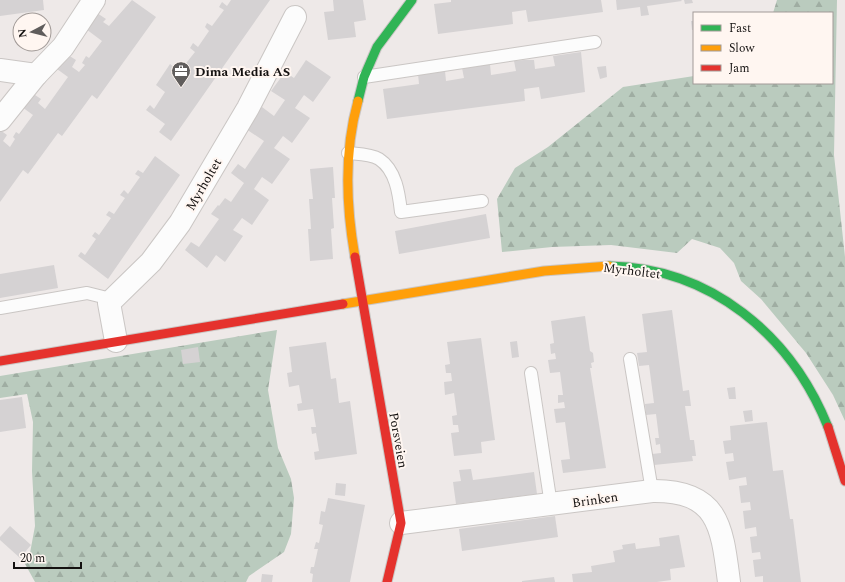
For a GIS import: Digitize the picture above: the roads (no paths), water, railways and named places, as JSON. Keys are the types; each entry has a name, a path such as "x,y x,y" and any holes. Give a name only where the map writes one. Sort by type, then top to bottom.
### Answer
{"main road":[{"path":"361,301 349,204 348,153 355,111 364,77 377,47 412,0"},
{"name":"Myrholtet","path":"0,361 532,273 584,266 629,267 663,273 705,289 742,312 774,339 800,372 820,408 837,449 845,481"},
{"name":"Porsveien","path":"361,301 401,523 387,582"}],"street":[{"path":"0,120 36,75 63,47 94,0"},
{"name":"Myrholtet","path":"109,303 151,262 180,223 248,108 296,17"},
{"path":"0,70 36,75"},
{"path":"109,303 116,342"},
{"name":"Brinken","path":"401,523 652,491 672,491 690,495 705,506 716,518 722,537 729,582"}],"lane":[{"path":"364,77 595,42"},
{"path":"348,153 378,158 386,165 397,186 401,212 482,202"},
{"path":"0,308 87,293 102,297 109,303"},
{"path":"630,359 652,491"},
{"path":"531,373 551,505"}],"place":[{"name":"Dima Media AS","path":"181,88"}]}
